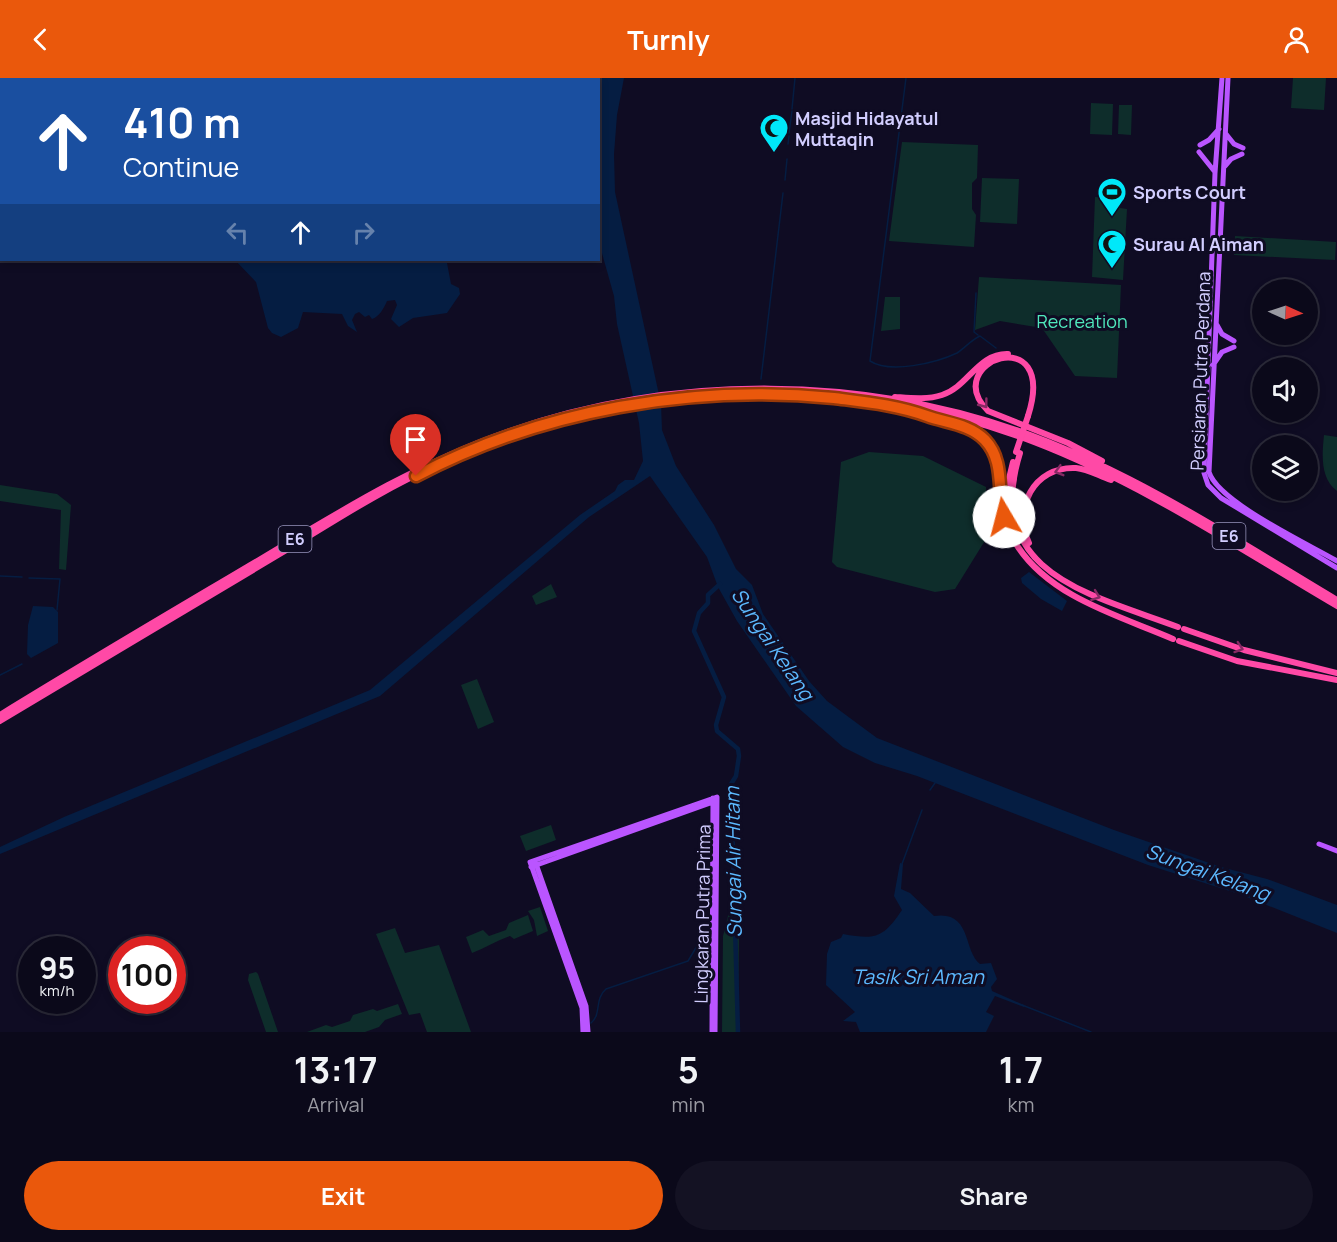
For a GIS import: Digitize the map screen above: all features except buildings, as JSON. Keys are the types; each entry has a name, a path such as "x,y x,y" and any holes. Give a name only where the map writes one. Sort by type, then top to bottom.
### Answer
{"highway":[{"path":"873,396 928,398 942,395 959,385 987,358 1000,354 1011,354 1028,362 1036,376 1038,393 1008,483 1008,507 1014,529 1027,556"},
{"path":"1030,417 1035,389 1029,369 1020,361 1008,357 987,364 979,375 976,389 979,400 988,411 1079,448 1120,473"},
{"name":"E6","path":"54,685 355,508 436,465 510,437 610,406 676,396 750,389 873,396 935,408 1013,429 1120,473 1337,600"},
{"name":"E6","path":"676,396 808,396 910,409 1029,440 1135,487 1337,606"},
{"path":"910,409 970,429 989,444 997,459 1004,517 1018,548 1050,580 1078,598 1200,650 1237,661 1337,680"},
{"path":"1018,453 1012,484 1012,507 1021,537 1040,564 1069,586 1244,650 1337,673"},
{"path":"1040,564 1025,535 1022,513 1028,494 1042,479 1057,471 1075,468 1135,487"},
{"path":"1200,650 1205,636"},
{"path":"0,713 54,685"},
{"path":"0,723 54,685"}],"main road":[{"name":"Persiaran Putra Perdana","path":"1222,78 1215,173 1203,464 1208,485 1221,498 1337,568"},
{"name":"Persiaran Putra Perdana","path":"1228,78 1213,344 1209,465 1213,482 1239,504 1337,561"},
{"path":"1200,144 1214,136 1220,124"},
{"path":"1224,167 1243,151 1230,141 1225,132"},
{"path":"1199,152 1209,162 1215,173"},
{"path":"1213,365 1222,352 1234,344 1222,334 1215,320"},
{"path":"1207,360 1213,344 1209,329"},
{"path":"534,864 715,799"},
{"path":"534,864 715,799"},
{"name":"Lingkaran Putra Prima","path":"713,1032 715,799"},
{"path":"1319,844 1337,851"},
{"path":"536,873 544,862"},
{"path":"534,864 586,1006 583,1032"},
{"path":"524,869 536,873"},
{"path":"585,1022 588,1032"}],"green space":[{"path":"1293,78 1326,78 1324,110 1291,108"},
{"path":"1091,103 1113,104 1112,135 1090,134"},
{"path":"1119,105 1132,105 1131,135 1118,134"},
{"path":"902,142 978,145 977,178 972,183 972,209 976,215 974,247 889,241"},
{"path":"982,178 1019,179 1017,224 980,222"},
{"path":"1095,197 1121,199 1120,208 1127,209 1123,280 1092,277"},
{"path":"1235,236 1336,242 1335,260 1234,255"},
{"name":"Recreation","path":"979,277 1121,285 1117,378 1075,376 1042,328 1000,321 975,330"},
{"path":"885,297 900,297 900,329 881,331"},
{"path":"1324,435 1337,437 1337,491 1331,486 1323,466"},
{"path":"869,452 923,456 986,487 986,539 955,589 935,592 837,567 832,562 841,462"},
{"path":"0,485 57,494 71,505 66,570 59,569 61,510 0,501"},
{"path":"551,584 557,597 536,605 532,596"},
{"path":"477,679 494,722 478,729 461,685"},
{"path":"551,825 556,840 526,851 520,836"},
{"path":"540,907 548,931 537,936 534,920 528,911"},
{"path":"730,908 739,933 738,1032 722,1032 723,936"},
{"path":"528,915 533,931 514,939 510,936 472,953 466,937 483,930 489,936 506,930 509,923"},
{"path":"395,928 405,953 439,945 471,1032 427,1032 420,1013 409,1015 376,934"},
{"path":"256,972 278,1032 266,1032 248,980 249,974"},
{"path":"398,1004 402,1014 385,1020 379,1027 365,1032 307,1032 326,1025 332,1027 350,1021 353,1015 373,1009 377,1011"}],"water":[{"name":"Sungai Kelang","path":"600,78 624,78 617,115 614,154 615,192 661,404 662,430 676,466 714,525 736,569 752,585 763,614 809,681 827,701 877,738 1114,830 1221,867 1267,879 1337,905 1337,933 1239,894 1148,865 917,776 875,763 843,747 796,706 737,621 718,587 707,557 650,476 589,517 380,696 0,854 0,847 64,817 370,690 580,515 615,491 618,485 625,480 634,480 643,461 639,423 617,324 614,296 600,246"},
{"path":"236,261 448,261 451,284 459,288 460,294 447,313 413,318 399,327 391,319 397,305 395,300 387,301 375,318 372,319 369,315 365,317 359,312 355,314 352,320 357,332 348,326 342,314 303,312 298,328 281,337 272,333 268,328 256,282"},
{"path":"1029,572 1067,601 1062,611 1041,599 1022,583 1021,578"},
{"path":"33,606 53,607 58,612 58,643 31,658 27,654 28,625"},
{"name":"Tasik Sri Aman","path":"900,863 903,864 901,889 910,893 934,916 955,919 961,925 975,958 980,964 991,963 997,979 991,987 992,991 1024,1007 995,996 986,1012 994,1016 986,1032 860,1032 856,1022 843,1021 855,1012 826,985 827,954 831,942 841,938 843,934 863,937 878,935 889,926 902,910 894,896"}],"waterway":[{"path":"792,109 795,78"},
{"path":"906,78 870,361 889,367 913,366 957,353 980,336 996,348"},
{"path":"789,133 792,111"},
{"path":"788,144 789,136"},
{"path":"785,180 787,159"},
{"path":"761,379 783,193"},
{"path":"976,293 974,332 978,335"},
{"path":"0,576 22,577"},
{"path":"29,578 60,579 57,610"},
{"name":"Sungai Air Hitam","path":"720,584 708,595 708,603 699,613 694,631 724,697 716,725 717,731 738,749 739,756 736,776 728,789 732,817 738,1032"},
{"path":"0,675 22,664"},
{"path":"930,790 935,783"},
{"path":"902,864 922,810"},
{"path":"591,1023 596,1015 600,997 606,989 688,961 700,941"},
{"path":"1022,1005 1091,1032"}],"place":[{"name":"Masjid Hidayatul Muttaqin","path":"774,154"},
{"name":"Sports Court","path":"1112,218"},
{"name":"Surau Al Aiman","path":"1112,270"}],"route":[{"path":"416,476 436,465 510,437 610,408 676,399 748,395 808,396 854,400 910,409 980,435 989,444 997,459 1004,517"}]}
